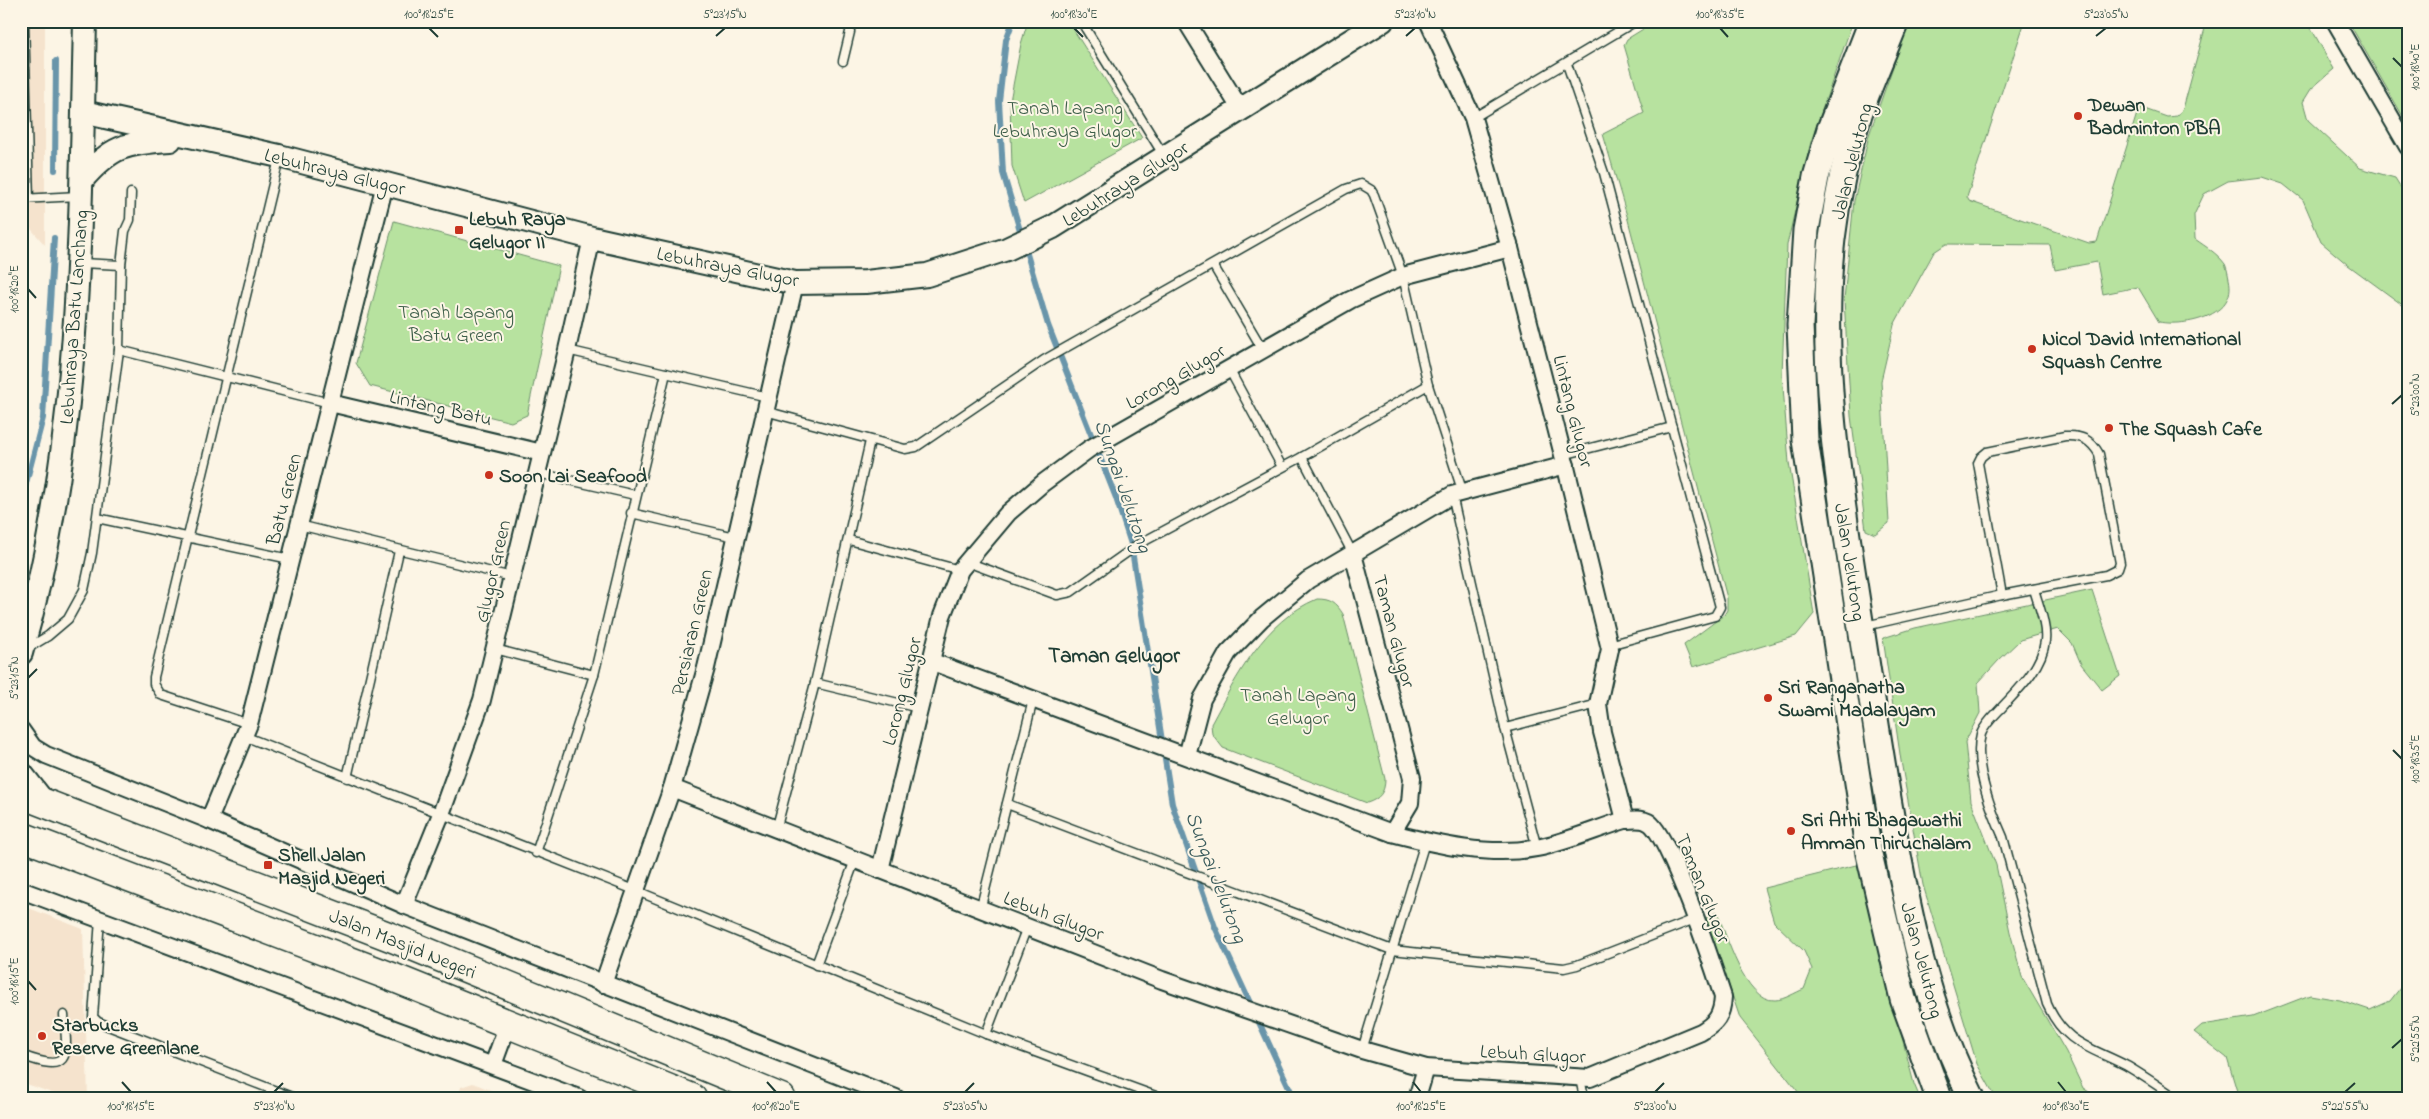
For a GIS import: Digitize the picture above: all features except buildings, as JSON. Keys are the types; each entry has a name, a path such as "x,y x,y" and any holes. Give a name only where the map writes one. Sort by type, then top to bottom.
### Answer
{"highway":[{"name":"Jalan Masjid Negeri","path":"32,798 535,995 781,1098"},
{"name":"Jalan Masjid Negeri","path":"21,836 383,974 692,1098"}],"main road":[{"name":"Jalan Jelutong","path":"1872,21 1830,128 1816,177 1806,230 1800,325 1804,414 1807,450 1869,854 1903,999 1939,1098"},
{"name":"Jalan Jelutong","path":"1896,21 1859,114 1842,176 1832,237 1828,283 1831,416 1861,628 1901,876 1928,990 1942,1033 1972,1098"}],"street":[{"name":"Lebuhraya Batu Lanchang","path":"22,652 56,502 66,438 78,263 85,21"},
{"path":"1186,21 1241,110"},
{"name":"Lebuhraya Glugor","path":"83,112 196,139 279,156 592,238 795,283 866,282 927,275 1007,249 1053,227 1382,21"},
{"name":"Lintang Glugor","path":"1428,21 1473,118 1510,248 1564,460 1609,645 1609,658 1598,704 1602,732 1625,820"},
{"path":"2335,21 2408,147"},
{"path":"81,188 96,164 111,152 135,142 196,139"},
{"name":"Batu Green","path":"209,820 246,730 385,184"},
{"name":"Glugor Green","path":"404,905 441,814 482,700 538,473 592,238"},
{"name":"Lorong Glugor","path":"880,870 942,616 964,566 1008,513 1043,482 1088,450 1350,300 1403,276 1510,248"},
{"name":"Persiaran Green","path":"603,984 672,788 706,668 795,283"},
{"name":"Lintang Batu","path":"330,403 542,453"},
{"name":"Taman Glugor","path":"1182,754 1202,699 1228,653 1262,618 1308,580 1457,492 1564,460"},
{"name":"Taman Glugor","path":"1352,554 1412,778 1410,803 1392,833"},
{"name":"Lebuhraya Batu Lanchang","path":"21,631 32,610"},
{"path":"21,658 22,652"},
{"name":"Taman Glugor","path":"930,661 1392,833 1425,842 1461,848 1505,850 1537,848 1625,820 1639,819 1649,822 1660,834 1695,918 1723,997 1722,1011 1715,1023"},
{"path":"21,730 33,747 46,755 209,820 404,905 896,1098"},
{"path":"21,773 32,798"},
{"name":"Lebuh Glugor","path":"672,788 980,910 1240,1008 1362,1050 1426,1068 1590,1078 1599,1076 1715,1023"},
{"path":"21,890 579,1098"},
{"path":"493,1065 508,1024"},
{"path":"1418,1098 1426,1068"}],"lane":[{"path":"24,21 25,198 81,188"},
{"path":"843,61 850,32 850,21"},
{"path":"1081,21 1166,158"},
{"path":"1473,118 1567,64 1636,21"},
{"path":"1567,64 1604,172 1720,607 1719,612 1715,616 1609,645"},
{"path":"279,156 154,684 161,695 246,730 347,778 637,891 986,1034 1161,1098"},
{"path":"567,350 666,373 766,404 870,441 905,449 916,448 1044,360 1346,189 1361,184 1371,190 1374,196 1403,276 1428,385 1457,492 1505,728 1537,848"},
{"path":"22,652 48,636 68,619 84,590 97,518 119,350 121,265 125,231 130,220 131,193"},
{"path":"78,263 121,265"},
{"path":"1213,265 1263,350"},
{"path":"119,350 330,403"},
{"path":"1228,369 1282,467"},
{"path":"536,853 594,675 635,495 666,373"},
{"path":"849,540 964,566 1057,595 1071,592 1139,544 1302,457 1428,385"},
{"path":"1564,460 1672,427"},
{"path":"1861,628 2002,595 2106,575 2118,569 2120,563 2099,454 2093,445 2084,438 2065,436 1987,452 1981,457 1978,464 2002,595"},
{"path":"776,830 815,684 870,441"},
{"path":"1302,457 1352,554"},
{"path":"538,473 635,495"},
{"path":"631,514 735,537"},
{"path":"97,518 290,559"},
{"path":"299,525 399,551 512,577"},
{"path":"347,778 399,551"},
{"path":"2034,589 2045,641 2029,678 1994,716 1982,734 1981,773 1993,815 2003,837 2047,1004 2055,1021 2076,1042 2127,1067 2176,1098"},
{"path":"495,649 594,675"},
{"path":"815,684 919,708"},
{"path":"980,910 1033,700"},
{"path":"1505,728 1598,704"},
{"path":"1007,804 1392,950 1564,968 1577,965 1695,918"},
{"path":"1362,1050 1425,842"},
{"path":"816,965 854,860"},
{"path":"100,919 93,1017 98,1022 278,1095 294,1098"},
{"path":"986,1034 1027,927"},
{"path":"21,1056 45,1064 56,1063 63,1058 67,1051 64,1015"},
{"path":"1580,1078 1584,1098"}],"shaded area":[{"path":"21,21 45,21 45,245 21,220"},
{"path":"21,905 83,929 88,1098 66,1098 21,1082"},
{"path":"473,1083 510,1098 458,1098 461,1087"}],"green space":[{"name":"Tanah Lapang Lebuhraya Glugor","path":"1028,21 1068,21 1142,138 1024,203 1012,166 1010,101 1021,44"},
{"path":"1656,21 1853,21 1811,142 1787,245 1782,374 1789,463 1814,614 1796,636 1693,667 1684,645 1724,615 1727,610 1727,598 1627,216 1603,134 1644,113 1624,45 1627,39"},
{"path":"1909,21 2025,21 1967,197 1969,201 2089,243 2097,242 2139,107 2167,117 2177,116 2183,109 2207,21 2307,21 2334,69 2311,89 2303,102 2308,120 2360,168 2395,178 2408,199 2408,309 2348,265 2321,242 2303,200 2283,184 2262,177 2228,181 2204,194 2194,215 2195,239 2215,253 2225,264 2230,292 2226,302 2218,310 2207,316 2182,323 2159,322 2138,287 2103,294 2097,262 2055,270 2050,245 1946,244 1934,252 1894,325 1881,381 1889,523 1875,534 1866,530 1851,416 1844,299 1854,201 1869,135"},
{"path":"2348,21 2408,21 2408,125"},
{"name":"Tanah Lapang Batu Green","path":"394,221 559,266 527,415 511,422 370,386 356,363"},
{"path":"2092,590 2120,676 2102,690 2081,664 2072,643 2058,629 2020,640 1978,683 1980,713 1965,742 1971,801 1996,865 2010,932 2022,977 2066,1052 2083,1088 2098,1098 1996,1098 1977,1064 1923,885 1901,761 1883,638 1915,628"},
{"name":"Tanah Lapang Gelugor","path":"1317,599 1333,602 1343,614 1385,779 1384,788 1380,795 1375,800 1367,803 1223,748 1212,734 1211,724 1231,687 1254,652 1282,621 1298,609"},
{"path":"1860,864 1868,904 1914,1084 1920,1098 1803,1098 1740,1018 1706,918 1717,912 1738,965 1755,990 1764,998 1782,999 1804,989 1812,969 1804,951 1774,922 1764,888"},
{"path":"2408,978 2408,1094 2366,1095 2361,1098 2239,1098 2227,1058 2194,1032 2202,1025 2253,1017 2310,995 2340,1000 2370,1010 2390,1001"}],"waterway":[{"name":"Sungai Jelutong","path":"1013,21 1006,40 999,101 1003,173 1048,325 1116,498 1131,544 1172,804 1215,927 1294,1098"},
{"path":"55,170 56,61"},
{"path":"21,502 43,418 54,238"}],"place":[{"name":"Dewan Badminton PBA","path":"2078,116"},
{"name":"Lebuh Raya Gelugor II","path":"459,230"},
{"name":"Nicol David International Squash Centre","path":"2032,349"},
{"name":"The Squash Cafe","path":"2109,428"},
{"name":"Soon Lai Seafood","path":"489,475"},
{"name":"Sri Ranganatha Swami Madalayam","path":"1768,698"},
{"name":"Sri Athi Bhagawathi Amman Thiruchalam","path":"1791,831"},
{"name":"Shell Jalan Masjid Negeri","path":"268,865"},
{"name":"Starbucks Reserve Greenlane","path":"42,1036"}],"district":[{"name":"Taman Gelugor","path":"1114,655"}]}
